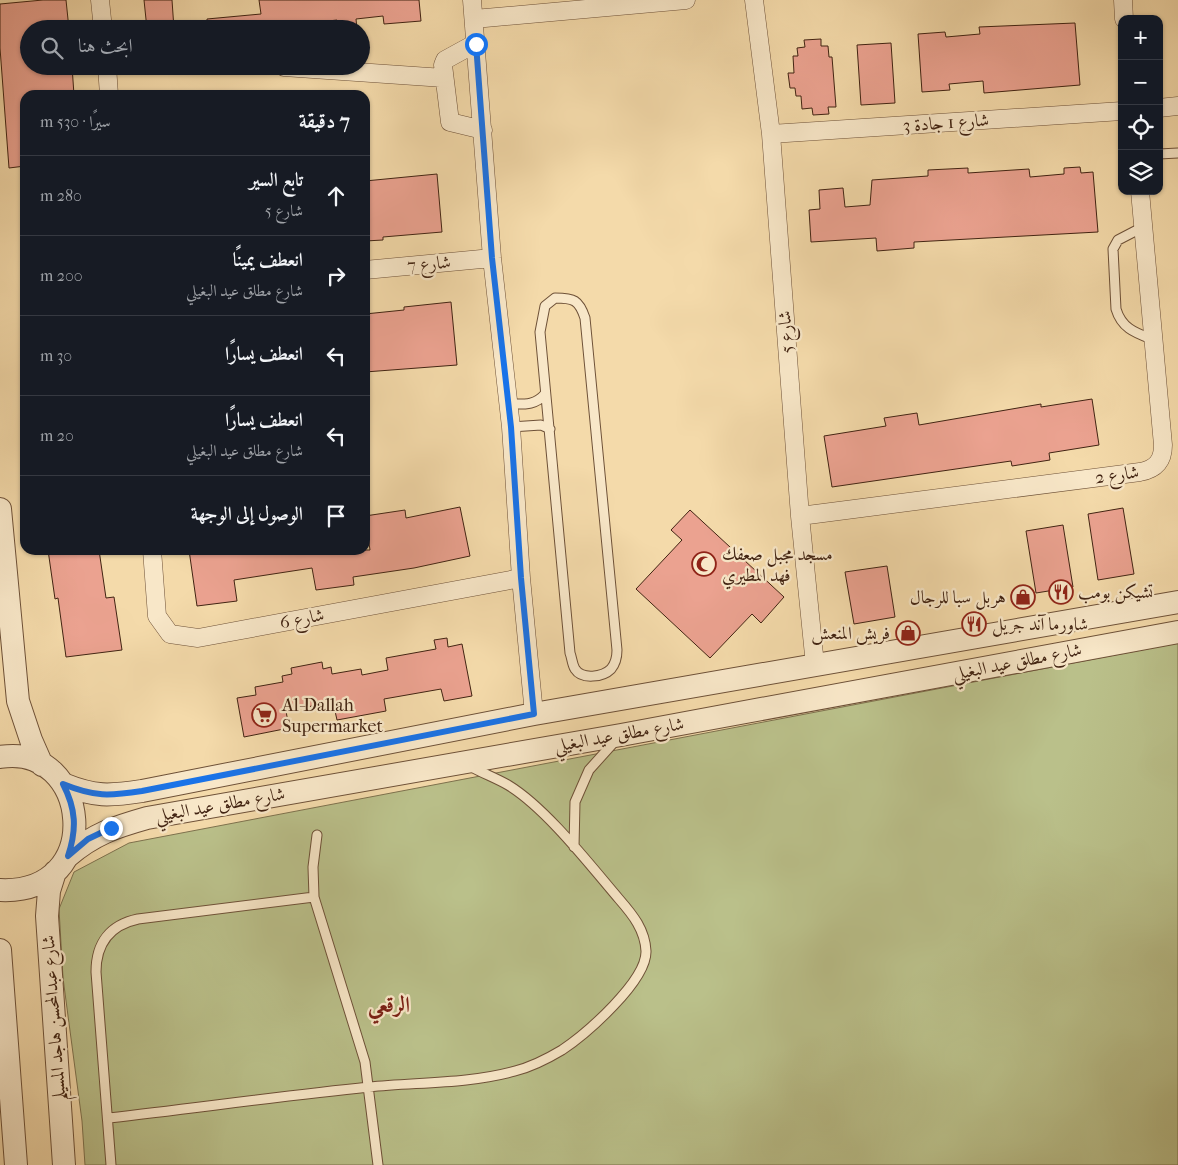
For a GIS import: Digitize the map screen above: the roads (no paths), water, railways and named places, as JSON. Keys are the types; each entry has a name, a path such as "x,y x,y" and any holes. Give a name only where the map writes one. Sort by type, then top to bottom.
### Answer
{"street":[{"path":"100,0 102,20"},
{"path":"472,0 484,130 492,258 511,427 521,578 534,714"},
{"path":"474,19 686,0"},
{"name":"شارع 5","path":"754,0 771,134 800,516 815,665"},
{"path":"1123,0 1124,15"},
{"path":"476,44 445,60 444,78 450,122 484,130"},
{"path":"370,73 444,78"},
{"path":"107,75 108,90"},
{"path":"1163,108 1178,106"},
{"name":"شارع 1 جادة 3","path":"771,134 1118,111"},
{"name":"شارع 2","path":"800,516 1150,470 1158,464 1163,455 1140,195"},
{"name":"شارع 7","path":"370,270 492,258"},
{"path":"0,509 18,701 30,740 42,765"},
{"name":"شارع 6","path":"152,555 157,616 170,634 198,638 521,578"},
{"name":"شارع مطلق عيد البغيلي","path":"63,784 82,792 108,796 125,794 534,714 1178,602"},
{"name":"شارع مطلق عيد البغيلي","path":"0,890 15,891 37,885 88,839 147,818 621,736 1178,632"},
{"path":"0,664 6,659 12,639"},
{"path":"0,757 25,758 42,765 63,784"},
{"name":"شارع عبدالمحسن هاجد المسيلم","path":"63,784 72,801 76,819 74,838 49,891 48,925 64,1165"},
{"path":"0,950 16,1165"}],"lane":[{"path":"1163,154 1178,153"},
{"path":"1143,226 1118,240 1112,249 1116,309 1118,317 1127,328 1154,340"},
{"path":"556,298 570,298 581,305 586,318 617,650 617,660 611,669 600,675 585,676 575,670 570,653 550,429 540,332 541,314 545,306 556,298"},
{"path":"508,404 530,404 539,401 545,394"},
{"path":"511,427 541,425 550,429"},
{"path":"574,846 575,802 589,770 621,736"},
{"path":"109,1118 370,1087 492,1076 531,1066 562,1049 578,1038 628,991 641,974 646,953 643,932 632,913 574,846 540,812 509,786 463,763"},
{"path":"317,835 313,867 314,897 359,1039 370,1087 378,1165"},
{"path":"111,1165 96,959 99,947 106,936 120,924 138,918 314,897"}],"place":[{"name":"مسجد مجبل صعفك فهد المطيري","path":"704,564"},
{"name":"تشيكن بومب","path":"1061,592"},
{"name":"هربل سبا للرجال","path":"1023,597"},
{"name":"شاورما آند جريل","path":"974,624"},
{"name":"فريش المنعش","path":"908,633"},
{"name":"Al-Dallah Supermarket","path":"264,715"}],"district":[{"name":"الرقعي","path":"389,1005"}]}
